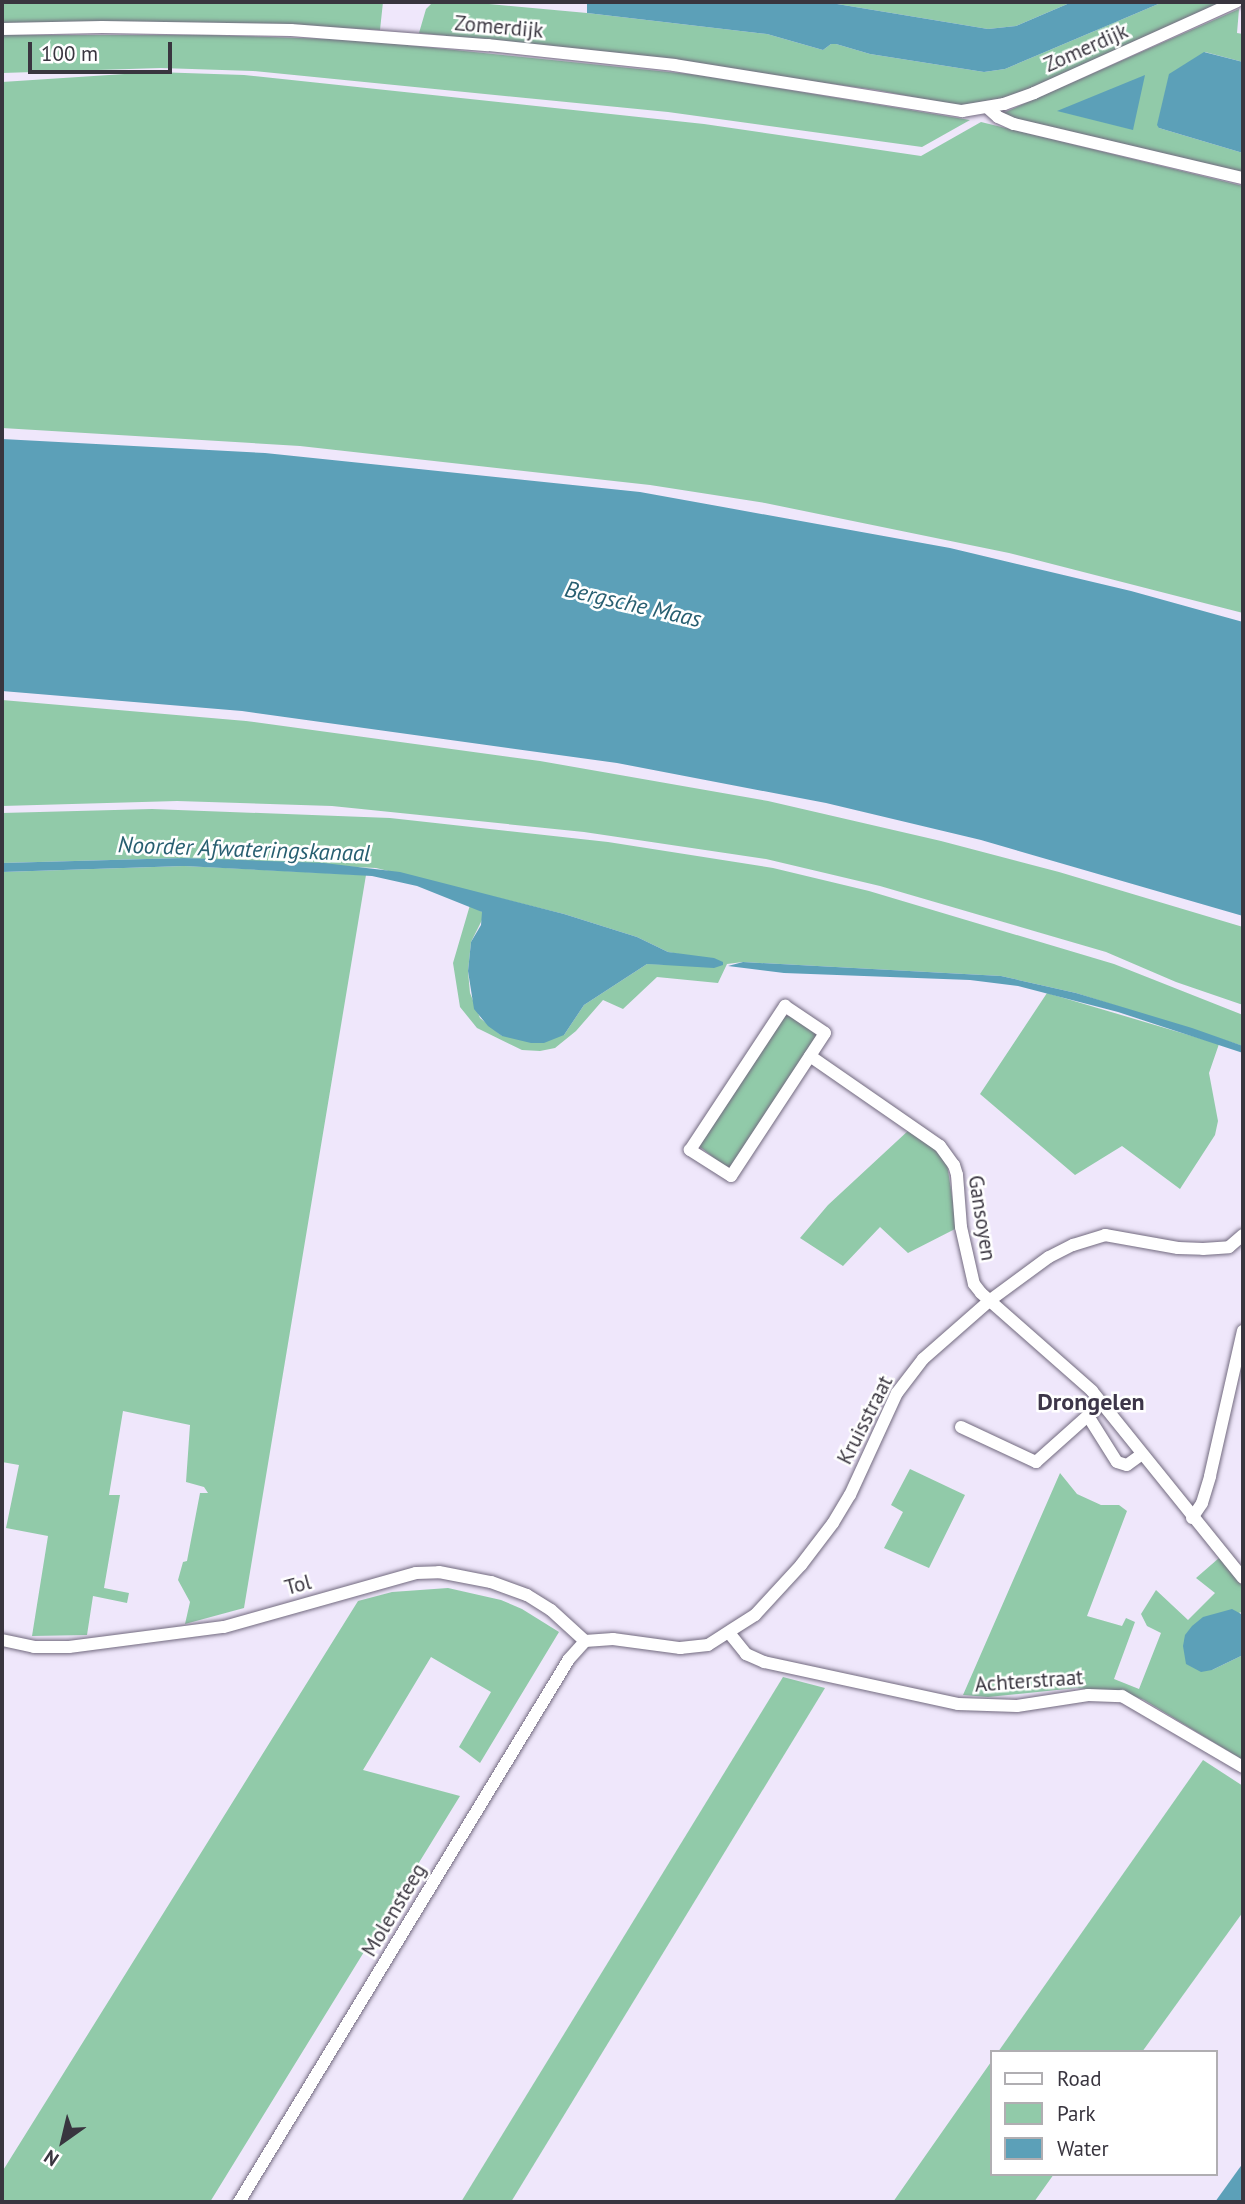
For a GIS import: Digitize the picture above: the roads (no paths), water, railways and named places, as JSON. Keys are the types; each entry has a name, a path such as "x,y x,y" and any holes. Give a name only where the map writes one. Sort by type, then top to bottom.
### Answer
{"street":[{"name":"Zomerdijk","path":"2,29 192,28 391,37 674,65 962,111 988,108 1034,93 1236,2"},
{"path":"988,108 998,117 1014,124 1243,178"},
{"path":"785,1006 825,1033 810,1056 732,1176 690,1150 785,1006"},
{"name":"Gansoyen","path":"810,1056 940,1146 957,1175 961,1227 974,1284 989,1301 1102,1402 1141,1455 1243,1578"},
{"name":"Kruisstraat","path":"585,1641 612,1639 680,1648 708,1645 755,1615 779,1590 833,1523 850,1495 882,1421 907,1379 923,1359 989,1301 1049,1257 1093,1237 1114,1235 1178,1248 1221,1248 1241,1244"},
{"path":"1192,1518 1202,1503 1210,1476 1243,1331"},
{"path":"961,1427 1035,1462 1102,1402"},
{"path":"1088,1416 1117,1462 1127,1465 1141,1455"},
{"name":"Tol","path":"2,1640 34,1647 69,1647 224,1627 416,1573 439,1572 491,1582 527,1595 551,1610 585,1641"},
{"name":"Achterstraat","path":"730,1633 746,1654 764,1662 958,1704 1017,1706 1088,1695 1122,1696 1243,1767"},
{"name":"Molensteeg","path":"239,2202 569,1660 585,1641"}],"water":[{"path":"587,2 825,2 988,29 1016,26 1072,2 1163,2 1005,69 984,72 870,54 836,44 823,50 767,34 587,13"},
{"path":"1204,52 1243,62 1243,153 1159,128 1157,125 1169,74"},
{"path":"1145,75 1133,130 1057,111"},
{"name":"Bergsche Maas","path":"2,439 265,453 640,492 950,548 1131,591 1243,622 1243,916 981,840 826,803 617,763 242,711 2,691"},
{"path":"184,858 324,863 400,872 564,914 637,937 668,952 714,958 723,962 723,965 714,968 647,964 584,1005 564,1035 544,1043 531,1043 502,1036 488,1026 474,1009 468,971 471,942 481,925 482,912 417,886 372,876 184,866 2,872 2,863"},
{"path":"743,962 1001,976 1076,993 1192,1028 1243,1046 1243,1053 1118,1012 1018,986 970,980 784,973 728,966"},
{"path":"1232,1609 1243,1615 1243,1655 1212,1670 1201,1672 1186,1664 1183,1646 1185,1635 1192,1626 1203,1617"},
{"path":"1243,2163 1243,2202 1215,2202"}],"district":[{"name":"Drongelen","path":"1091,1402"}],"water label":[{"name":"Noorder Afwateringskanaal","path":"244,849"}]}
